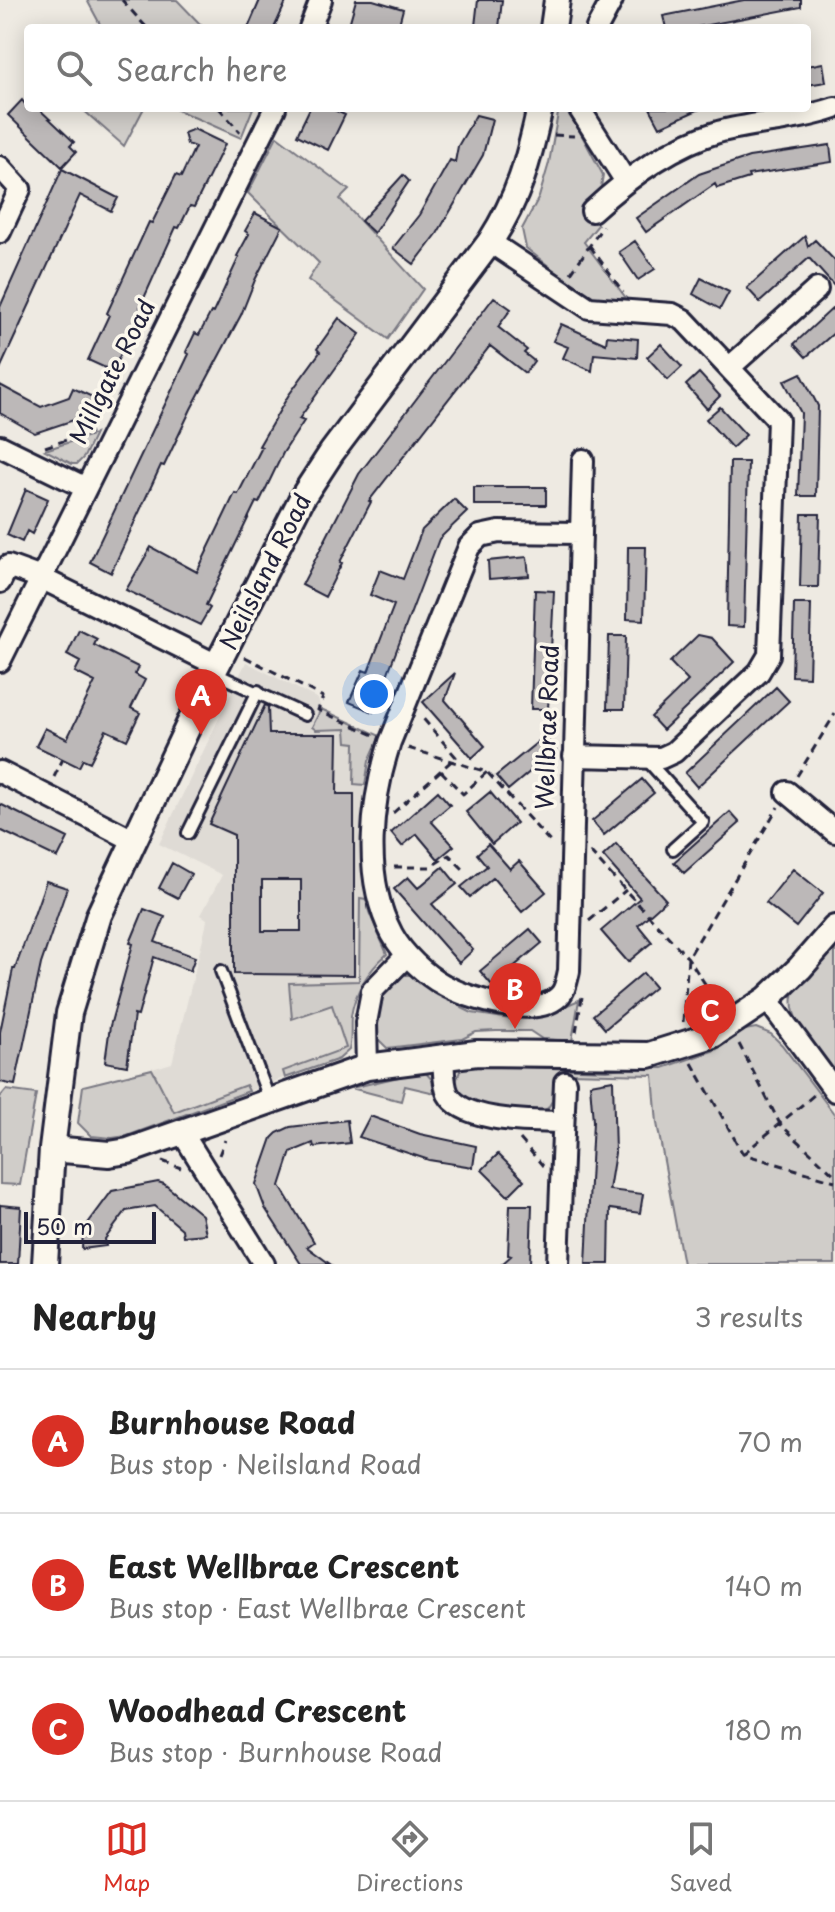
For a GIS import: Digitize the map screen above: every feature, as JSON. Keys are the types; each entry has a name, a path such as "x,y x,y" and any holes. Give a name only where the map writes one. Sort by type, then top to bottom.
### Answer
{"street":[{"path":"312,24 321,0"},
{"path":"554,24 557,0"},
{"path":"599,24 612,0"},
{"path":"598,218 625,180 678,149 717,133 835,108"},
{"name":"Millgate Road","path":"0,661 273,112"},
{"name":"Neilsland Road","path":"45,1264 52,1149 69,1013 99,915 216,669 302,498 332,452 490,242 510,210 526,169 539,112"},
{"path":"581,112 625,180"},
{"path":"0,167 20,189 0,232"},
{"path":"490,242 589,308 672,314 684,320 778,420 769,655 759,672 674,752 661,758 574,756"},
{"path":"730,367 817,289"},
{"path":"9,451 84,487"},
{"name":"Wellbrae Road","path":"564,988 570,938 583,460"},
{"path":"564,988 544,1005 527,1007 478,999 443,985 407,955 382,913 375,880 375,807 380,774 469,547 480,536 499,532 579,533"},
{"path":"0,582 8,566 41,578 216,669"},
{"path":"0,772 135,841"},
{"path":"787,792 835,832"},
{"path":"52,1149 109,1154 131,1150 367,1067 477,1053 649,1055 713,1035 767,999 835,928"},
{"path":"367,1067 366,1023 372,991 407,955"},
{"path":"767,999 825,1092"},
{"path":"443,1056 448,1094 460,1106 477,1114 501,1118 562,1122"},
{"path":"558,1264 565,1082"},
{"path":"183,1134 264,1264"}],"lane":[{"path":"216,669 305,715"},
{"path":"188,833 258,691"},
{"path":"645,757 703,822 673,849"},
{"path":"221,971 270,1102"}],"path":[{"path":"122,0 143,24"},
{"path":"223,112 256,149"},
{"path":"534,134 595,136"},
{"path":"559,289 589,245 598,218"},
{"path":"589,245 637,311"},
{"path":"9,451 116,425"},
{"path":"375,829 456,757 407,700"},
{"path":"835,714 688,958 682,1044 743,1154 835,1181"},
{"path":"441,771 463,794 487,772"},
{"path":"571,832 688,958 721,1008"},
{"path":"375,867 430,867 449,855 467,873"},
{"path":"570,938 626,890"},
{"path":"564,988 583,993 572,1055"},
{"path":"736,1038 780,1124 835,1175"},
{"path":"743,1154 825,1092"},
{"path":"131,1150 210,1179 234,1114"},
{"path":"501,1118 560,1186"}],"shaded area":[{"path":"87,0 177,0 200,24 100,24"},
{"path":"86,112 142,112 124,146"},
{"path":"182,112 251,112 241,138"},
{"path":"558,112 571,112 603,175 601,187 581,206 598,225 584,242 626,298 589,298 526,248 522,229 539,197"},
{"path":"277,136 349,190 340,199 423,289 388,339 308,280 319,263 248,193"},
{"path":"95,434 84,457 77,464 45,450"},
{"path":"246,662 318,699 321,709 380,736 369,761 365,785 366,899 387,954 375,965 356,995 351,1020 351,1044 345,1055 177,1118 152,1069 172,1063 206,926 207,919 201,915 222,875 159,844"},
{"path":"321,709 380,736 369,761 365,785 354,784 355,743 347,742 346,729 316,730 312,727"},
{"path":"360,898 366,899 387,954 359,990 351,1016 349,1050 339,1059 285,1078 283,1071 346,1048 332,1005 292,1019 289,983 359,981"},
{"path":"835,944 835,1072 803,1032 793,1009 793,997 801,980"},
{"path":"404,975 414,975 460,1002 462,1008 472,1013 510,1019 515,1012 547,1014 579,1000 572,1041 542,1039 530,1031 496,1031 476,1032 462,1039 387,1048 375,1036 377,1009 389,986"},
{"path":"756,1028 771,1034 782,1045 835,1115 835,1264 683,1264 657,1123 653,1075 568,1073 567,1077 554,1077 552,1101 548,1108 531,1112 507,1111 473,1103 462,1097 455,1084 461,1068 492,1066 607,1070 646,1065 663,1068 715,1050 745,1030"},
{"path":"152,1069 174,1112 246,1085 249,1091 127,1136 91,1136 78,1123 83,1086"},
{"path":"425,1072 435,1083 435,1093 405,1086 401,1101 351,1088"},
{"path":"6,1090 36,1094 20,1185 0,1184 0,1097"}],"building":[{"path":"260,0 287,0 276,24 250,24"},
{"path":"356,0 373,0 403,9 399,24 349,24"},
{"path":"478,0 502,0 499,24 475,24"},
{"path":"744,0 801,0 801,7 713,24 665,24 663,16"},
{"path":"823,63 826,82 811,84 811,65"},
{"path":"22,100 24,112 42,112 74,142 70,146 76,152 62,167 8,115"},
{"path":"308,112 339,112 345,115 328,150 297,135"},
{"path":"652,112 693,112 660,127"},
{"path":"476,115 492,119 483,155 437,234 414,264 393,248 419,215 450,160 455,162 458,146"},
{"path":"194,129 225,144 194,207 190,206 179,228 176,227 140,307 144,309 112,371 88,360 149,222 152,223 176,175 181,177 195,147 187,144 184,133"},
{"path":"830,145 832,162 748,175 749,178 717,188 715,184 646,232 636,218 699,174 749,157"},
{"path":"62,169 118,198 111,211 80,195 0,369 0,307"},
{"path":"403,175 409,181 374,233 361,221"},
{"path":"255,213 282,227 241,315 164,466 161,465 111,573 90,562 189,354 186,352 195,333 199,335 213,313 249,234 245,231"},
{"path":"805,236 808,246 815,240 835,261 835,287 809,258 760,302 747,288"},
{"path":"635,241 655,269 638,280 619,252"},
{"path":"701,278 729,292 720,309 693,294"},
{"path":"494,297 511,309 498,327 527,350 524,353 534,361 525,373 490,346 369,501 325,597 302,585 359,474"},
{"path":"835,306 835,332 806,357 794,344"},
{"path":"339,318 360,334 299,419 304,421 283,453 259,503 256,502 206,605 210,608 200,625 126,590 151,547 197,572 235,493 238,494 262,447 259,446"},
{"path":"561,324 606,344 607,336 638,339 637,358 594,354 592,371 563,358 568,347 553,341"},
{"path":"661,344 682,367 668,380 647,357"},
{"path":"699,373 720,396 707,409 686,385"},
{"path":"801,373 818,406 816,496 798,496 801,413 784,381"},
{"path":"0,385 41,407 69,397 73,388 97,399 89,415 35,433 0,413"},
{"path":"720,407 746,435 732,448 706,419"},
{"path":"730,462 748,462 744,627 727,626"},
{"path":"474,487 546,487 546,505 474,505"},
{"path":"26,489 48,499 32,534 27,531 22,542 7,535"},
{"path":"454,499 467,512 439,539 373,712 349,702 363,670 368,672 394,605 370,595 380,570 403,579 422,530"},
{"path":"802,514 820,514 818,587 800,587"},
{"path":"628,547 646,547 644,620 627,619"},
{"path":"527,557 529,576 489,579 488,561"},
{"path":"535,590 554,591 548,709 531,709"},
{"path":"794,604 811,604 809,677 792,676"},
{"path":"79,630 97,639 94,645 138,667 135,674 145,680 131,708 140,713 127,740 106,730 90,762 83,759 79,767 36,746 45,728 67,739 95,682 75,672 80,662 67,655"},
{"path":"698,635 712,638 734,662 663,730 651,717 688,681 670,662"},
{"path":"609,636 626,636 624,709 607,709"},
{"path":"455,673 445,700 485,746 472,758 423,702"},
{"path":"776,687 789,701 697,787 685,773"},
{"path":"265,705 268,707 269,734 338,734 337,794 354,794 354,975 234,974 234,835 209,824","holes":["262,880 301,880 301,931 262,931"]},
{"path":"545,736 556,750 508,790 496,776"},
{"path":"642,779 654,793 604,835 592,821"},
{"path":"438,791 450,805 431,821 454,846 438,859 417,834 402,846 391,833"},
{"path":"490,792 516,823 492,844 466,812"},
{"path":"0,804 68,838 58,858 0,830"},
{"path":"730,812 740,823 684,873 674,862"},
{"path":"488,844 510,869 519,861 546,892 522,912 493,878 470,897 461,887 487,866 477,854"},
{"path":"616,844 666,900 638,925 652,942 628,962 601,931 640,898 603,856"},
{"path":"172,863 191,874 178,898 159,888"},
{"path":"443,867 457,884 432,904 473,950 459,963 394,889 408,877 418,888"},
{"path":"793,869 823,893 796,927 766,903"},
{"path":"46,881 67,888 41,964 15,1085 0,1082 0,1032 13,969"},
{"path":"144,909 165,917 155,942 195,957 190,971 154,957 138,1016 134,1015 127,1066 105,1062 110,1026 133,944 130,943"},
{"path":"530,929 542,943 492,985 480,971"},
{"path":"643,973 655,987 605,1029 593,1015"},
{"path":"613,1080 615,1153 609,1190 643,1194 640,1213 610,1209 609,1264 586,1264 593,1121 590,1084"},
{"path":"370,1116 420,1134 476,1146 473,1167 429,1160 359,1137"},
{"path":"347,1120 350,1143 314,1147 313,1143 291,1152 280,1186 314,1242 307,1247 330,1264 301,1264 265,1208 256,1184 272,1138 277,1133 290,1127"},
{"path":"498,1154 524,1180 508,1196 482,1170"},
{"path":"158,1182 202,1215 206,1234 183,1236 182,1229 155,1206 126,1211 105,1239 106,1246 82,1249 83,1230 112,1191"},
{"path":"0,1205 21,1207 18,1264 0,1264"},
{"path":"510,1205 532,1205 530,1264 502,1264 511,1256 508,1255"}],"place":[{"name":"Burnhouse Road","path":"201,735"},
{"name":"East Wellbrae Crescent","path":"515,1029"},
{"name":"Woodhead Crescent","path":"710,1050"}]}
